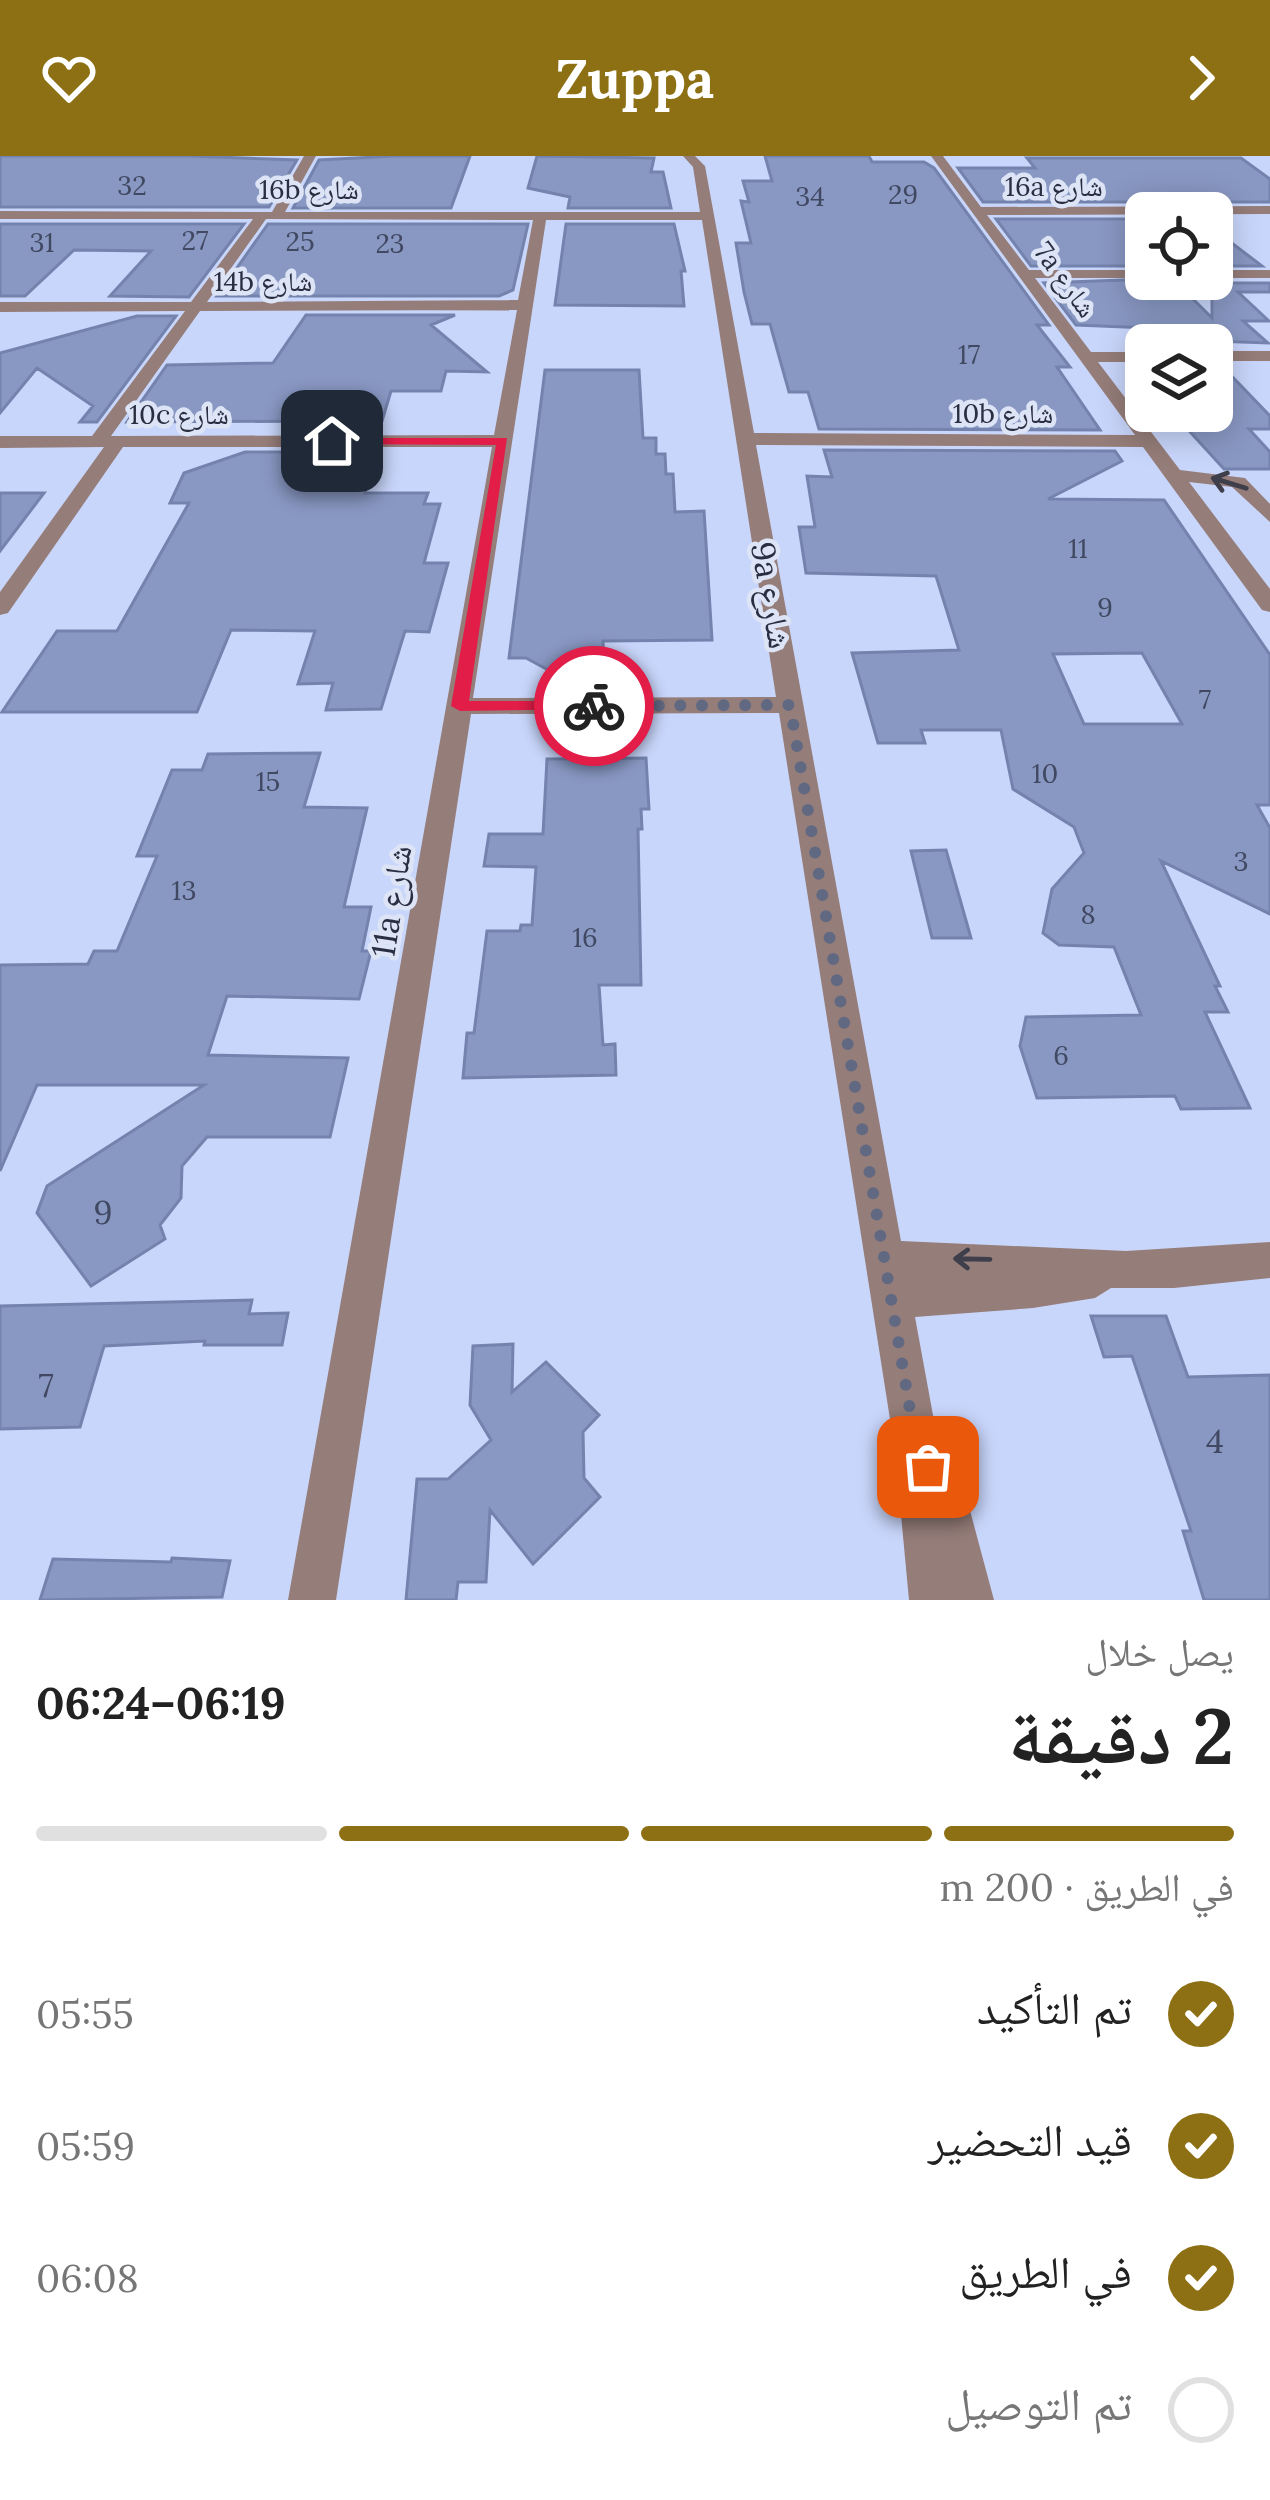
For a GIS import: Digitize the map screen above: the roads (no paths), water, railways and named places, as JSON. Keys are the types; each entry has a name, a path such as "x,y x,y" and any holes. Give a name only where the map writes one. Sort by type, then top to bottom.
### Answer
{"street":[{"path":"0,608 196,306 312,158"},
{"name":"7a شارع","path":"941,158 1270,605"},
{"name":"9a شارع","path":"698,159 917,1451 933,1600"},
{"name":"16a شارع","path":"981,211 1270,211"},
{"name":"11a شارع","path":"312,1600 541,214"},
{"name":"16b شارع","path":"0,215 706,214"},
{"path":"1028,274 1125,274"},
{"path":"1233,274 1270,274"},
{"name":"14b شارع","path":"0,307 525,305"},
{"path":"99,326 116,306"},
{"path":"1233,356 1270,356"},
{"path":"1088,357 1125,357"},
{"path":"0,440 18,418"},
{"name":"10c شارع","path":"0,440 503,441"},
{"name":"10b شارع","path":"746,443 1150,441"},
{"path":"1174,475 1238,482 1270,516"},
{"path":"460,706 790,705"},
{"path":"888,1279 1033,1289 1131,1272 1204,1270 1270,1260"},
{"name":"9a شارع","path":"917,1451 945,1503 970,1600"}]}
